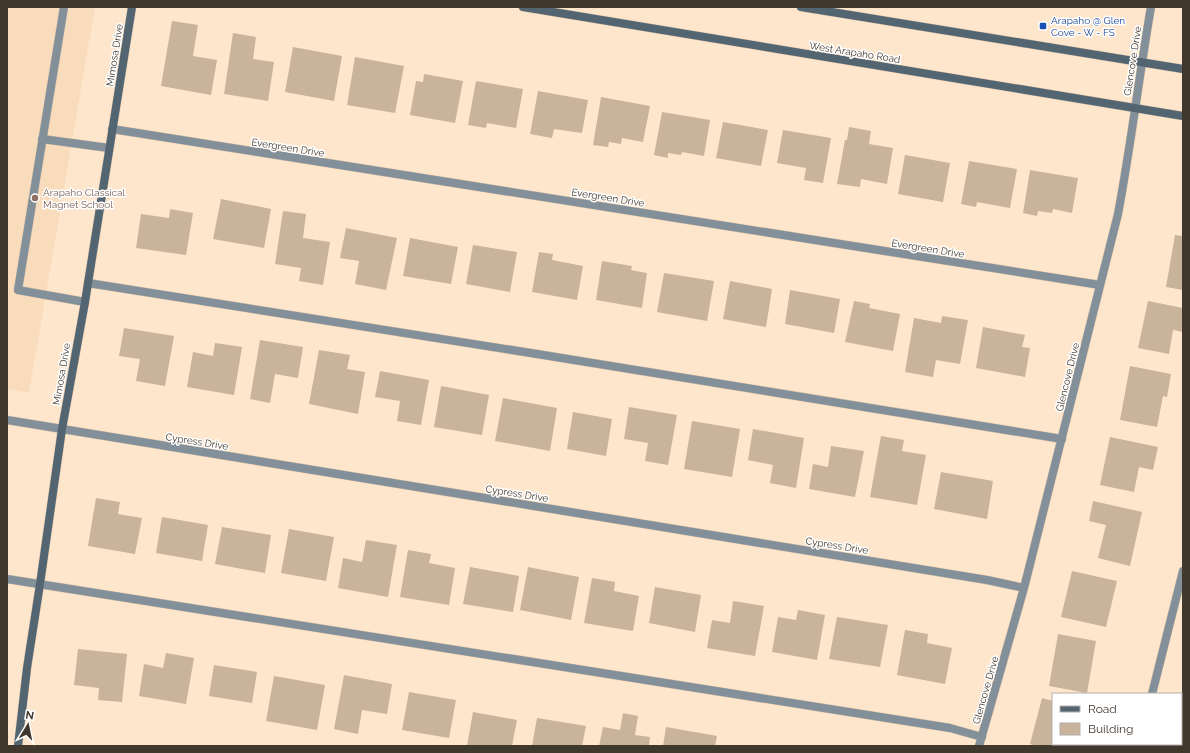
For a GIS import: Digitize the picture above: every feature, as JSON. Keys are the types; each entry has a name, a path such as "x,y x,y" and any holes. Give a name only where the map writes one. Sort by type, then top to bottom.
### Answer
{"main road":[{"name":"Mimosa Drive","path":"18,746 27,668 62,429 85,302 132,7"},
{"name":"West Arapaho Road","path":"523,7 1183,116"},
{"path":"801,7 1183,69"}],"street":[{"path":"64,7 18,290 85,302"},
{"name":"Glencove Drive","path":"979,746 1024,588 1118,214 1128,161 1151,7"},
{"name":"Evergreen Drive","path":"112,129 1100,285"},
{"path":"42,139 109,148"},
{"path":"88,283 1062,439"},
{"name":"Cypress Drive","path":"7,420 987,580 1024,588"},
{"path":"1152,693 1183,571"},
{"path":"7,579 950,728 982,737"}],"shaded area":[{"name":"Arapaho Classical Magnet School","path":"7,7 95,7 29,393 7,389"}],"building":[{"path":"172,21 198,25 193,56 217,60 211,95 161,86"},
{"path":"233,33 256,37 253,59 274,62 268,101 224,94"},
{"path":"293,47 342,56 334,101 285,92"},
{"path":"355,57 404,66 395,113 347,105"},
{"path":"424,74 463,81 455,123 410,115 416,81 423,82"},
{"path":"476,81 523,89 516,128 487,123 486,128 468,125"},
{"path":"538,91 588,100 582,133 554,129 552,138 530,134"},
{"path":"601,97 650,106 643,142 622,138 621,144 609,142 608,147 593,145"},
{"path":"662,112 710,120 704,156 682,152 681,155 668,153 668,158 654,155"},
{"path":"723,122 768,130 761,166 716,158"},
{"path":"849,127 871,131 869,144 893,148 887,184 861,179 860,187 837,184 845,140 847,140"},
{"path":"783,130 831,138 823,183 804,180 806,168 777,163"},
{"path":"905,155 950,163 943,202 898,194"},
{"path":"969,161 1017,169 1010,208 977,202 976,207 961,204"},
{"path":"1030,170 1078,178 1072,213 1053,209 1052,213 1038,211 1037,216 1023,213"},
{"path":"221,199 271,209 264,248 213,239"},
{"path":"170,209 193,213 186,255 136,248 141,214 169,218"},
{"path":"283,211 306,214 303,238 330,242 323,285 299,281 301,268 275,264"},
{"path":"346,228 397,238 386,290 355,284 359,261 340,258"},
{"path":"1175,235 1183,236 1183,290 1166,287"},
{"path":"410,238 458,247 451,284 403,276"},
{"path":"473,245 517,252 510,292 466,284"},
{"path":"539,252 553,254 552,260 583,266 577,300 532,292"},
{"path":"602,261 632,266 631,270 647,273 642,308 596,300"},
{"path":"664,273 714,281 707,321 657,312"},
{"path":"730,281 772,289 766,327 723,319"},
{"path":"790,290 840,299 834,333 785,324"},
{"path":"854,301 870,304 869,308 900,314 893,351 845,342"},
{"path":"1148,301 1183,308 1183,332 1173,330 1169,354 1138,348"},
{"path":"942,316 968,320 960,364 936,360 933,377 905,372 914,318 941,323"},
{"path":"983,327 1025,335 1022,347 1030,348 1025,377 976,368"},
{"path":"124,328 174,336 165,386 136,381 140,359 119,356"},
{"path":"260,340 303,347 298,378 275,374 270,403 250,399"},
{"path":"215,343 242,347 234,395 187,387 193,352 213,356"},
{"path":"319,350 350,355 347,369 365,372 358,414 309,404"},
{"path":"1130,366 1171,374 1167,397 1163,396 1157,427 1120,420"},
{"path":"380,371 429,380 421,425 397,421 400,401 375,397"},
{"path":"441,386 489,395 482,435 434,427"},
{"path":"503,398 557,408 550,451 495,441"},
{"path":"629,407 677,415 668,465 645,461 648,443 624,439"},
{"path":"573,412 612,419 606,456 567,449"},
{"path":"692,421 740,429 732,477 684,469"},
{"path":"753,429 804,438 796,488 770,483 773,465 748,460"},
{"path":"881,436 904,440 902,451 926,455 917,505 870,497"},
{"path":"1110,437 1158,447 1153,470 1139,467 1134,492 1100,485"},
{"path":"831,446 864,451 855,497 809,489 813,464 828,467"},
{"path":"941,472 993,481 987,519 934,509"},
{"path":"96,498 120,502 118,514 142,518 135,554 88,546"},
{"path":"1093,501 1142,512 1130,566 1098,558 1106,525 1089,521"},
{"path":"162,517 208,525 202,561 156,553"},
{"path":"222,527 271,535 265,573 215,564"},
{"path":"289,529 334,537 326,581 281,573"},
{"path":"366,540 397,545 388,597 338,588 343,558 362,562"},
{"path":"408,550 431,554 429,563 455,568 449,605 400,597"},
{"path":"470,567 519,576 513,612 463,604"},
{"path":"528,567 579,577 571,620 520,610"},
{"path":"1072,571 1117,581 1106,627 1061,617"},
{"path":"592,578 615,582 614,591 639,596 633,631 584,623"},
{"path":"655,587 701,595 695,632 649,623"},
{"path":"733,601 764,606 755,656 707,648 712,620 730,623"},
{"path":"798,610 825,615 817,660 772,652 778,617 796,620"},
{"path":"837,617 888,625 880,667 829,659"},
{"path":"905,630 928,634 927,643 952,648 945,684 897,675"},
{"path":"1058,634 1096,641 1087,693 1049,686"},
{"path":"78,649 127,654 122,702 98,700 99,688 74,685"},
{"path":"166,653 194,658 186,704 139,696 144,664 163,668"},
{"path":"214,665 257,672 252,703 209,696"},
{"path":"344,675 392,684 387,714 362,710 358,734 334,729"},
{"path":"274,676 325,685 317,730 266,721"},
{"path":"409,692 456,700 449,738 402,730"},
{"path":"1042,698 1052,701 1052,745 1067,746 1036,746 1030,744"},
{"path":"473,712 517,720 512,746 467,746"},
{"path":"623,713 638,716 635,735 650,737 649,746 599,746 603,727 620,730"},
{"path":"537,718 586,726 582,746 532,746"},
{"path":"666,727 717,736 715,746 663,746"}],"place":[{"name":"Arapaho @ Glen Cove - W - FS","path":"1043,26"},
{"name":"Arapaho Classical Magnet School","path":"35,198"}]}
